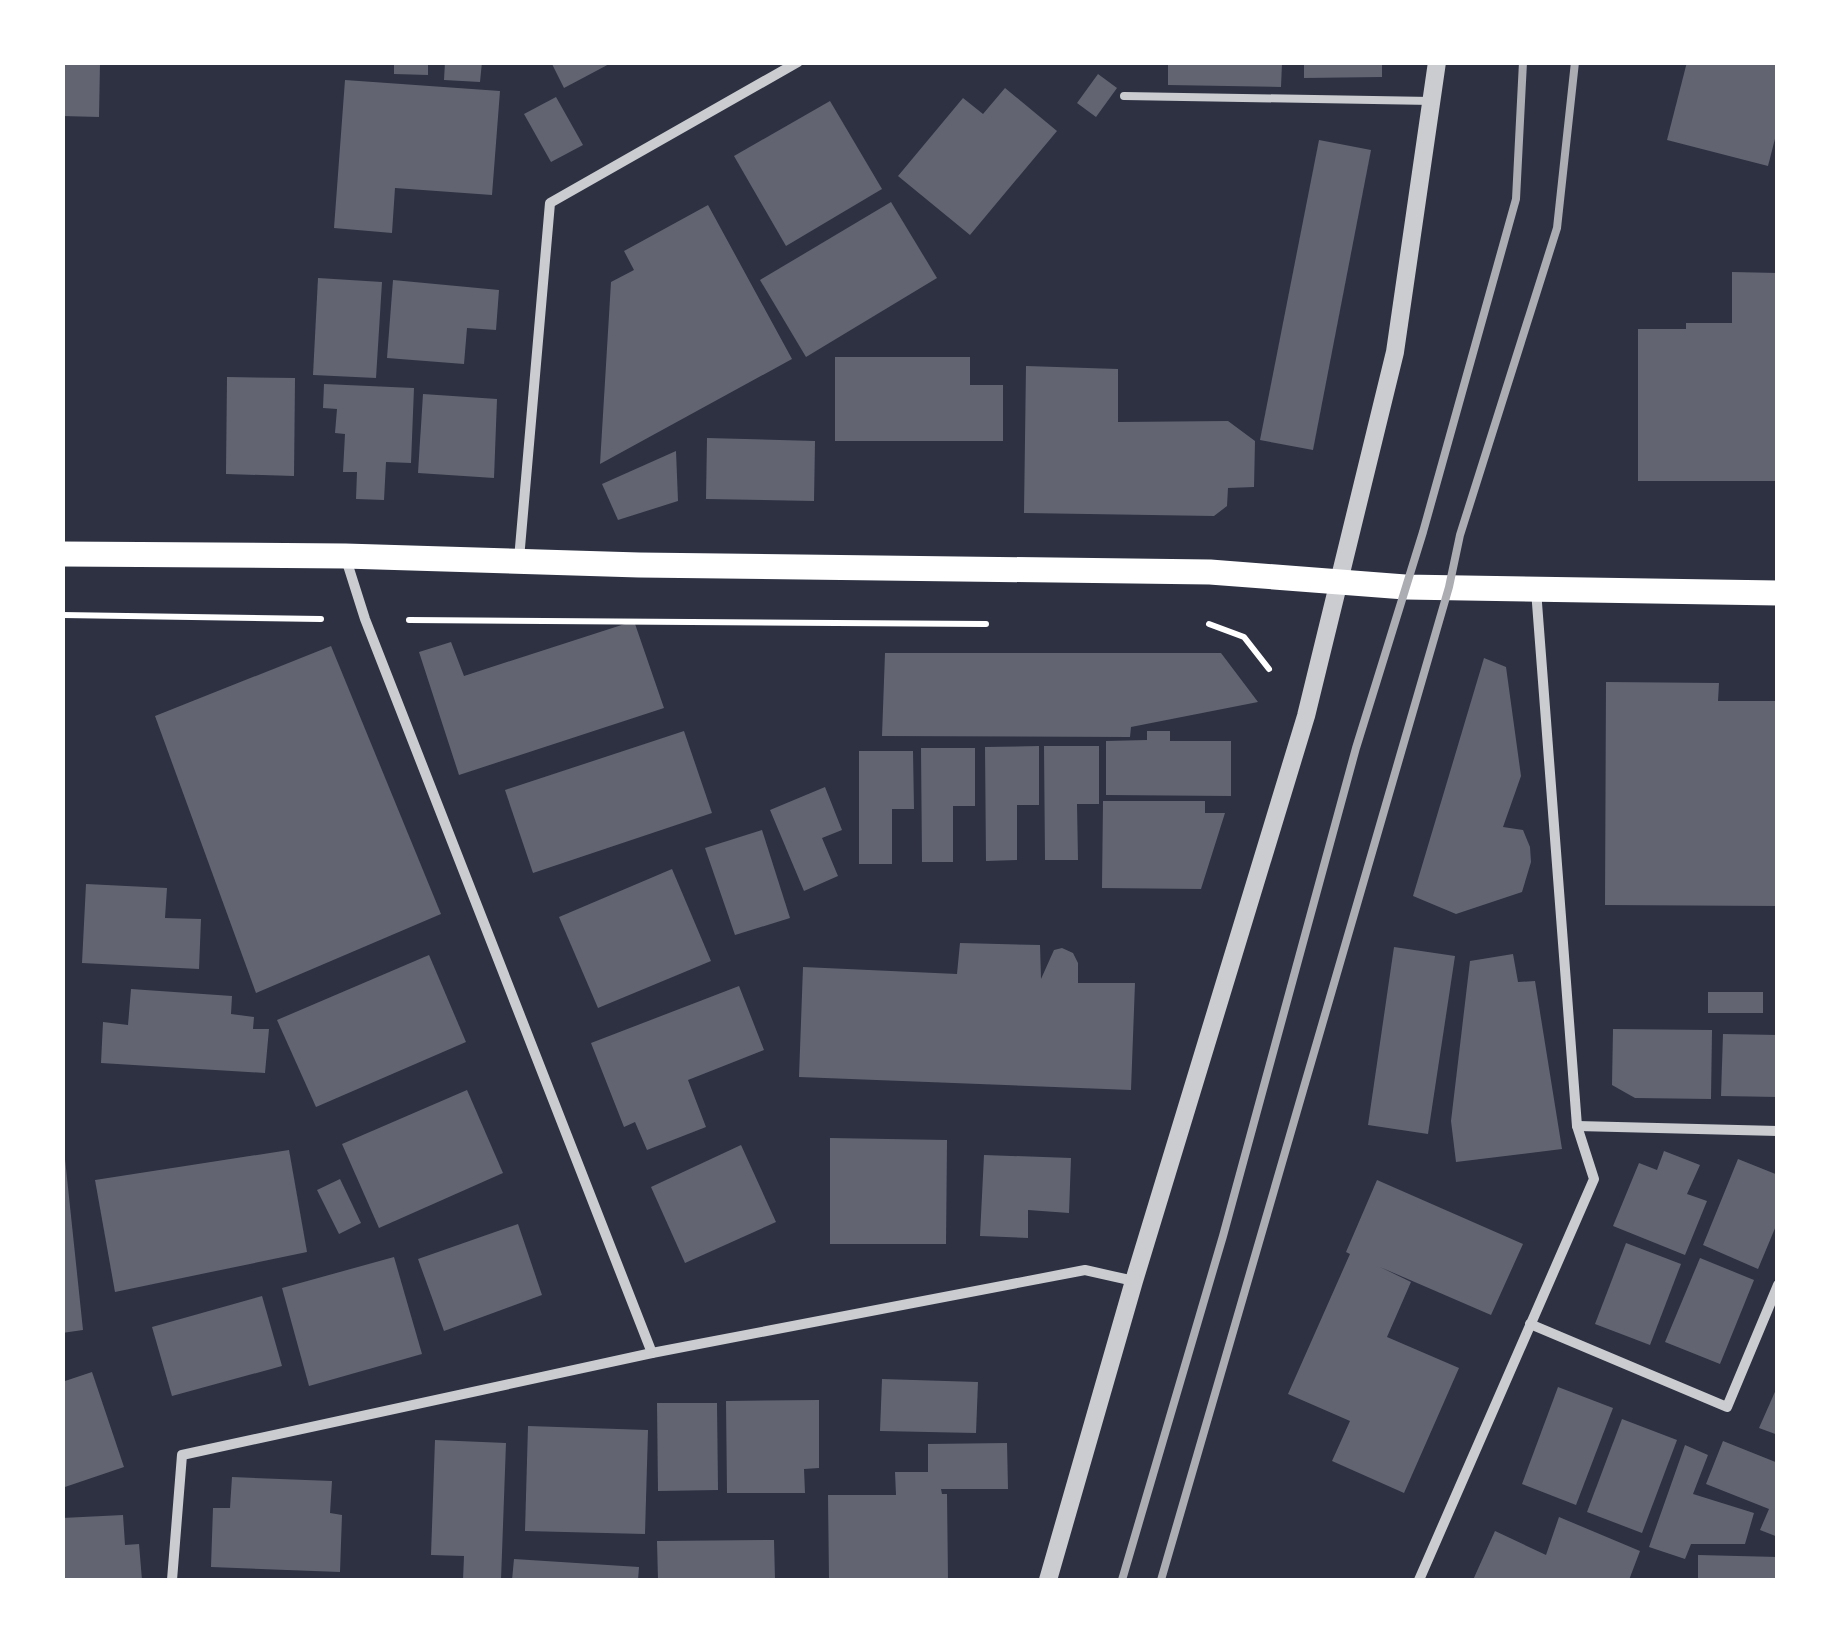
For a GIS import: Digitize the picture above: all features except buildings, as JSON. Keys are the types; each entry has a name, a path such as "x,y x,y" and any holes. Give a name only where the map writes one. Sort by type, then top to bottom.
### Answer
{"main road":[{"path":"62,554 1210,572 1338,584 1778,593"}],"street":[{"path":"518,560 550,203 798,62"},
{"path":"1048,1580 1134,1281 1306,716 1396,352 1436,62"},
{"path":"345,556 365,620 652,1353"},
{"path":"1419,1580 1594,1179 1577,1126 1536,589"},
{"path":"1577,1126 1778,1131"},
{"path":"172,1580 182,1456 652,1353 1085,1270 1134,1281"},
{"path":"1530,1324 1727,1407 1778,1286"}],"lane":[{"path":"1124,96 1432,100"}],"path":[{"path":"62,616 993,624"},
{"path":"1209,624 1244,637 1270,670 1268,686"}],"railway":[{"path":"1122,1580 1223,1236 1356,748 1423,532 1516,199 1523,62"},
{"path":"1161,1580 1449,587 1460,535 1557,228 1575,62"}]}
